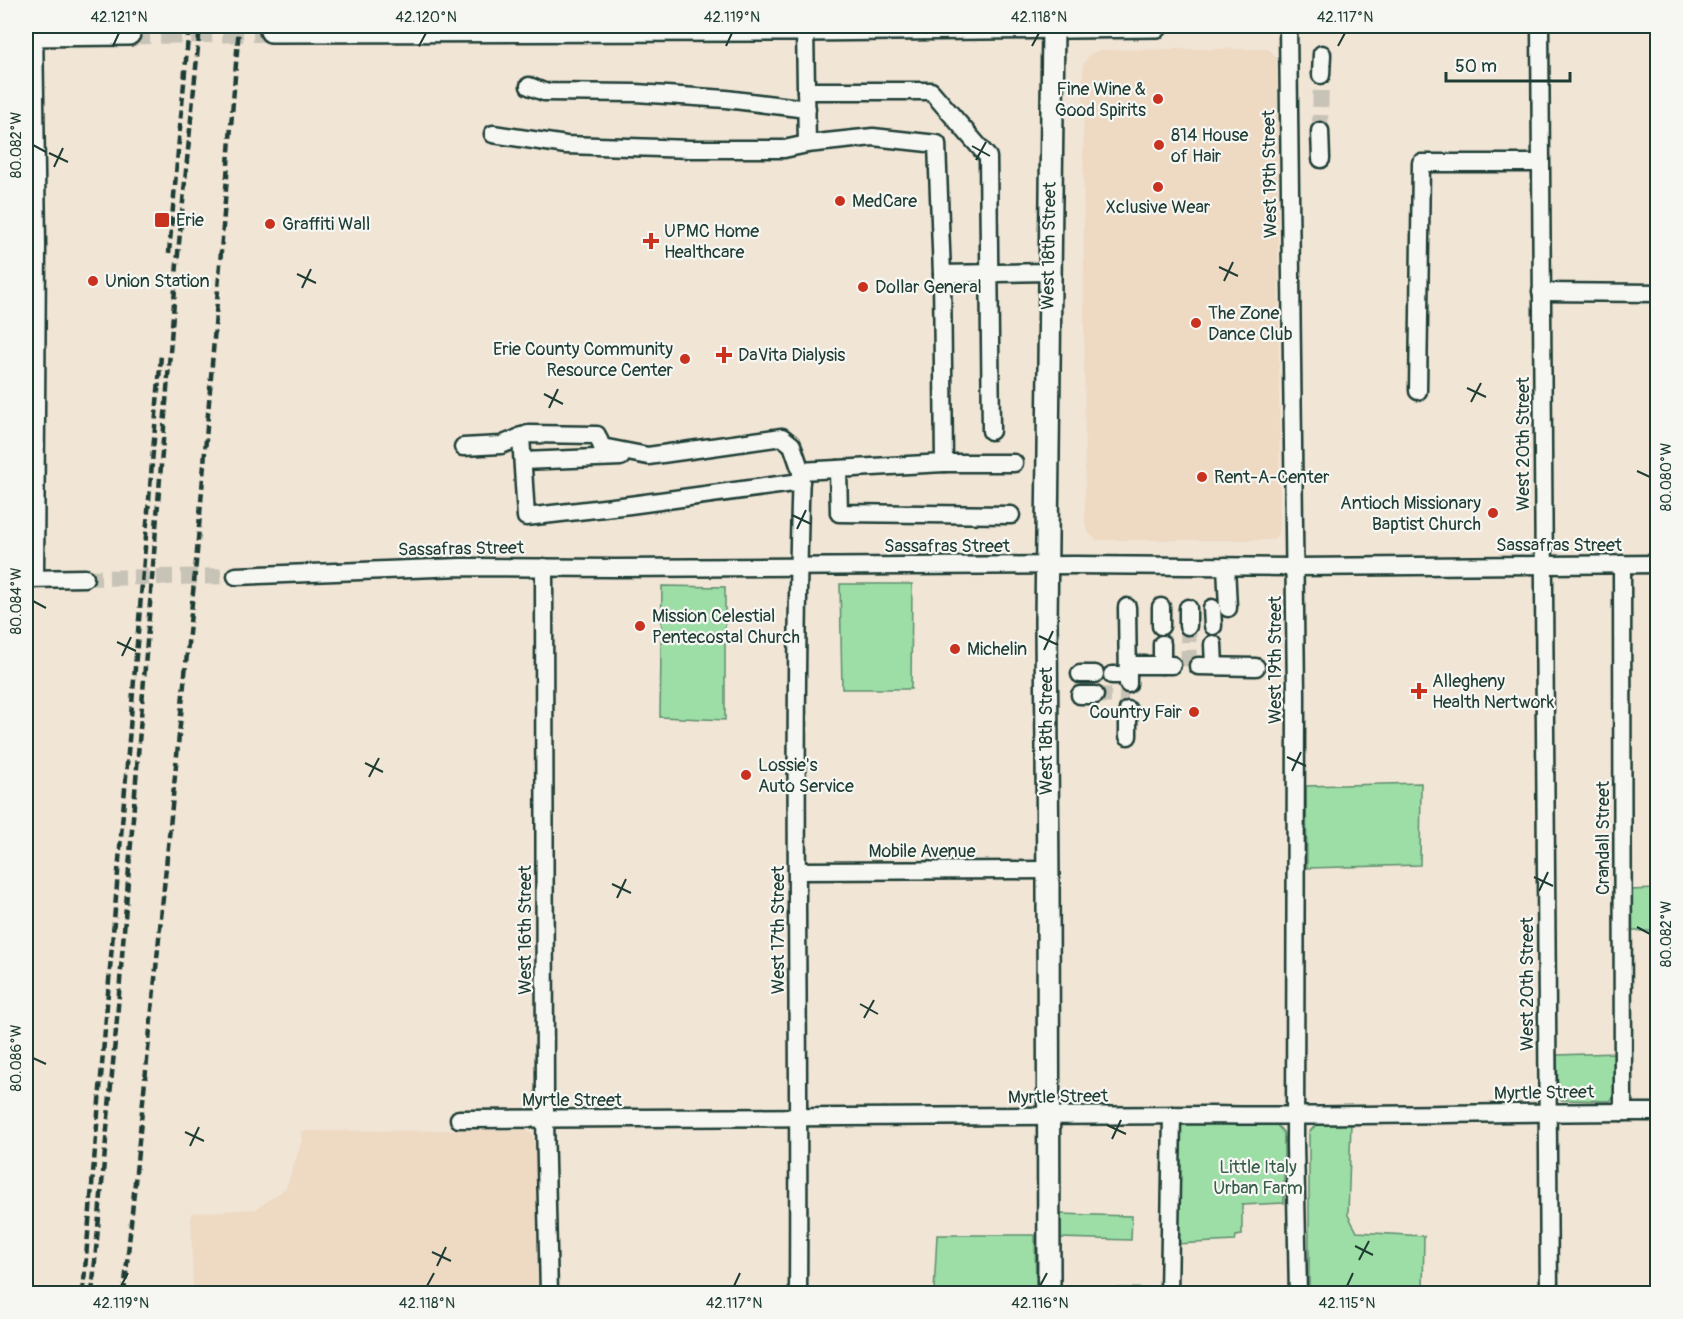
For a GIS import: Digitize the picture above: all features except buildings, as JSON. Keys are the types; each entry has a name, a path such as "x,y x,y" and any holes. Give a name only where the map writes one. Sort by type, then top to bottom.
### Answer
{"main road":[{"name":"West 18th Street","path":"1050,1293 1046,565 1053,26"},
{"path":"271,31 805,30 1157,26"},
{"path":"31,32 129,34"}],"street":[{"name":"West 19th Street","path":"1288,26 1298,1293"},
{"name":"West 20th Street","path":"1540,26 1549,1293"},
{"path":"805,30 807,144"},
{"path":"31,32 30,579 85,578"},
{"path":"1321,75 1322,54"},
{"path":"529,86 544,92 636,93 726,99 807,109"},
{"path":"806,91 932,91 988,157 990,431"},
{"path":"1320,131 1321,159"},
{"path":"493,134 566,145 691,149 784,149 807,144 873,137 937,144 942,274 944,463"},
{"path":"1418,391 1421,163 1540,163"},
{"path":"942,274 1049,272"},
{"path":"1541,292 1658,293"},
{"path":"463,447 501,445 528,434 597,435 602,447 648,456"},
{"path":"562,434 564,459"},
{"path":"521,436 526,517 630,505 838,469 944,463 1014,463"},
{"path":"523,461 648,456 782,437 792,445 801,477"},
{"path":"838,469 839,513 1011,515"},
{"name":"West 17th Street","path":"798,1293 798,567 801,477"},
{"name":"Crandall Street","path":"1622,564 1623,1112"},
{"name":"Sassafras Street","path":"236,576 451,567 1046,565 1294,567 1658,564"},
{"path":"1213,626 1220,608 1226,566"},
{"name":"West 16th Street","path":"544,567 545,1119 549,1293"},
{"path":"1127,607 1112,675 1167,665 1162,644"},
{"path":"1161,607 1161,626"},
{"path":"1188,608 1188,626"},
{"path":"1213,644 1206,666 1256,667"},
{"path":"1128,710 1128,736"},
{"name":"Mobile Avenue","path":"797,871 1048,870"},
{"name":"Myrtle Street","path":"459,1119 1296,1117 1658,1112"},
{"path":"1169,1293 1172,1116"}],"shaded area":[{"path":"1268,49 1277,59 1280,528 1274,539 1269,540 1096,540 1089,533 1085,523 1083,65 1089,55 1099,50"},
{"path":"526,1130 533,1135 536,1143 537,1293 193,1293 191,1213 256,1209 286,1188 302,1141 302,1131"}],"green space":[{"path":"840,584 912,584 911,689 842,689"},
{"path":"662,586 725,587 725,720 660,717"},
{"path":"1421,783 1420,865 1307,868 1306,786"},
{"path":"1657,889 1657,931 1629,931 1629,890"},
{"path":"1616,1053 1616,1095 1610,1101 1558,1098 1557,1055"},
{"path":"1351,1123 1348,1215 1357,1232 1424,1236 1423,1293 1309,1293 1309,1132 1316,1125"},
{"name":"Little Italy Urban Farm","path":"1179,1124 1276,1124 1284,1135 1284,1203 1242,1205 1242,1235 1236,1236 1235,1241 1175,1244"},
{"path":"1058,1214 1132,1216 1131,1240 1059,1238"},
{"path":"937,1235 1035,1235 1036,1293 934,1293"},
{"path":"1059,1287 1166,1289 1166,1293 1059,1293"}],"tunnel":[{"path":"129,34 271,31"},
{"path":"1320,131 1321,75"},
{"path":"85,578 236,576"},
{"path":"1188,626 1189,666"},
{"path":"1095,695 1128,696"}],"railway":[{"path":"169,253 189,26"},
{"path":"92,1294 117,1019 177,264 200,26"},
{"path":"124,1294 197,552 239,26"},
{"path":"83,1294 161,355"}],"place":[{"name":"Fine Wine & Good Spirits","path":"1158,99"},
{"name":"814 House of Hair","path":"1159,145"},
{"name":"Xclusive Wear","path":"1158,187"},
{"name":"MedCare","path":"840,201"},
{"name":"Erie","path":"162,220"},
{"name":"Graffiti Wall","path":"270,224"},
{"name":"UPMC Home Healthcare","path":"651,241"},
{"name":"Union Station","path":"93,281"},
{"name":"Dollar General","path":"863,287"},
{"name":"The Zone Dance Club","path":"1196,323"},
{"name":"DaVita Dialysis","path":"724,355"},
{"name":"Erie County Community Resource Center","path":"685,359"},
{"name":"Rent-A-Center","path":"1202,477"},
{"name":"Antioch Missionary Baptist Church","path":"1493,513"},
{"name":"Mission Celestial Pentecostal Church","path":"640,626"},
{"name":"Michelin","path":"955,649"},
{"name":"Allegheny Health Nertwork","path":"1419,691"},
{"name":"Country Fair","path":"1194,712"},
{"name":"Lossie's Auto Service","path":"746,775"}]}
